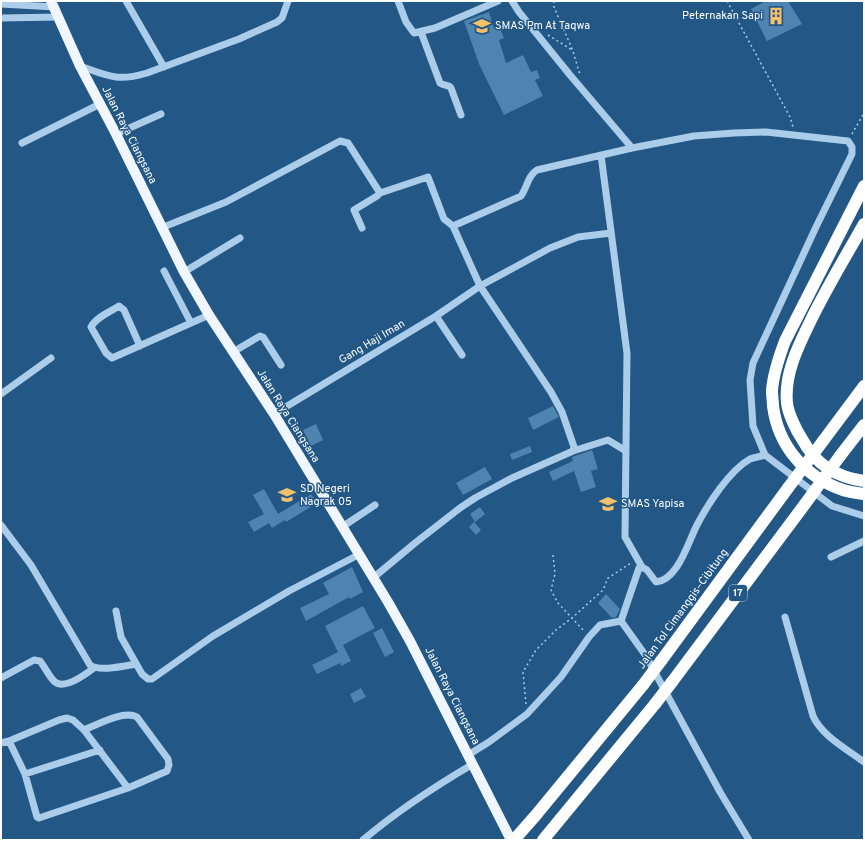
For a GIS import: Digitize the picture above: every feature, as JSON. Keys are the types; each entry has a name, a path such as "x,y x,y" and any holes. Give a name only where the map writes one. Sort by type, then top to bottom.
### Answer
{"highway":[{"path":"864,186 785,341 776,367 772,391 775,418 785,445 798,462 817,477 843,490 864,494"},
{"path":"864,224 823,294 797,350 788,378 787,404 797,431 808,451 824,467 847,478 864,481"},
{"name":"Jalan Tol Cimanggis–Cibitung","path":"512,840 536,816 643,685 864,386"},
{"name":"17","path":"543,840 655,704 864,426"}],"main road":[{"name":"Jalan Raya Ciangsana","path":"54,6 80,66 116,134 184,272 209,315 274,414 410,641 471,760 500,821 512,840"}],"street":[{"path":"126,1 164,67"},
{"path":"80,66 118,78 134,77 239,39 277,22 282,18 288,1"},
{"path":"398,1 406,22 414,33 435,28 498,1"},
{"path":"512,1 534,31 632,148"},
{"path":"1,4 54,6"},
{"path":"1,18 54,6"},
{"path":"421,32 440,83 451,88 461,115"},
{"path":"22,143 100,104"},
{"path":"116,134 161,114"},
{"path":"453,226 521,196 535,171 632,148 694,136 766,132 848,141 852,147 852,154 816,227 753,363 750,380 753,426 765,455 832,506 864,516"},
{"path":"161,228 226,202 340,141 348,143 380,193"},
{"path":"601,155 626,353 625,537 642,567 656,582 660,582 670,576 677,566 697,524 731,475 751,459 765,455"},
{"path":"362,228 354,210 380,193 428,177 444,219 453,226 480,286 551,392 562,412 574,447 572,451"},
{"name":"Gang Haji Iman","path":"274,414 436,316 480,286 550,248 578,237 611,233"},
{"path":"184,272 240,238"},
{"path":"164,271 191,323"},
{"path":"140,346 122,307 119,306 91,325 106,353 112,358 140,346 209,315"},
{"path":"436,316 462,355"},
{"path":"233,352 260,336 263,337 281,364"},
{"path":"1,394 52,358"},
{"path":"373,578 460,508 512,478 572,451 608,440 626,451"},
{"path":"342,527 375,505"},
{"path":"1,525 31,565 90,665 94,668 100,669 136,664"},
{"path":"831,557 864,541"},
{"path":"116,611 121,637 136,664 146,678 152,679 213,636 289,591 358,555"},
{"path":"621,621 639,568 642,567"},
{"path":"785,617 810,708 816,722 826,733 864,762"},
{"path":"363,840 389,818 442,783 471,760 490,742 527,714 561,678 589,637 600,625 621,621"},
{"path":"621,621 646,656 720,792 749,840"},
{"path":"1,678 34,660 40,661 54,681 59,684 76,681 94,668"},
{"path":"9,741 25,774 37,817 40,818 128,788 167,771 169,765 168,760 137,717 129,714 84,730"},
{"path":"1,743 63,719 74,720 100,750 128,788"},
{"path":"25,774 100,750"}],"path":[{"path":"554,1 554,7 573,51 579,72 583,78"},
{"path":"726,1 790,117 795,134"},
{"path":"534,31 550,36 573,51"},
{"path":"848,141 864,113"},
{"path":"553,555 555,574 551,590 558,603 589,637"},
{"path":"527,714 522,672 536,650 556,630 572,618 603,590 608,578 638,559"}],"building":[{"name":"Peternakan Sapi","path":"766,1 788,1 802,24 767,41 751,9"},
{"path":"489,12 494,28 499,26 504,38 499,40 506,63 523,55 531,72 537,70 540,78 535,80 543,96 504,115 479,64 464,21"},
{"path":"553,406 559,417 533,430 528,418"},
{"path":"316,424 323,440 311,446 303,430"},
{"path":"530,446 532,452 512,460 510,454"},
{"path":"592,450 598,469 591,471 596,487 581,492 574,471 553,481 549,472 573,461 572,457"},
{"path":"485,467 492,479 463,495 456,483"},
{"path":"264,489 278,514 311,494 317,503 286,522 285,520 272,528 269,523 254,532 248,522 264,514 253,495"},
{"path":"480,507 485,514 475,522 470,514"},
{"path":"474,522 481,530 476,535 469,527"},
{"path":"352,567 363,592 350,599 349,597 306,621 300,608 329,594 323,583"},
{"path":"606,594 620,609 616,617 612,618 598,603"},
{"path":"363,606 375,628 343,645 351,661 341,666 340,663 317,674 312,665 338,652 325,626"},
{"path":"382,628 394,652 385,657 373,633"},
{"path":"361,688 366,697 354,703 350,694"}],"place":[{"name":"Peternakan Sapi","path":"776,16"},
{"name":"SMAS Pm At Taqwa","path":"482,26"},
{"name":"SD Negeri Nagrak 05","path":"287,495"},
{"name":"SMAS Yapisa","path":"608,504"}]}
